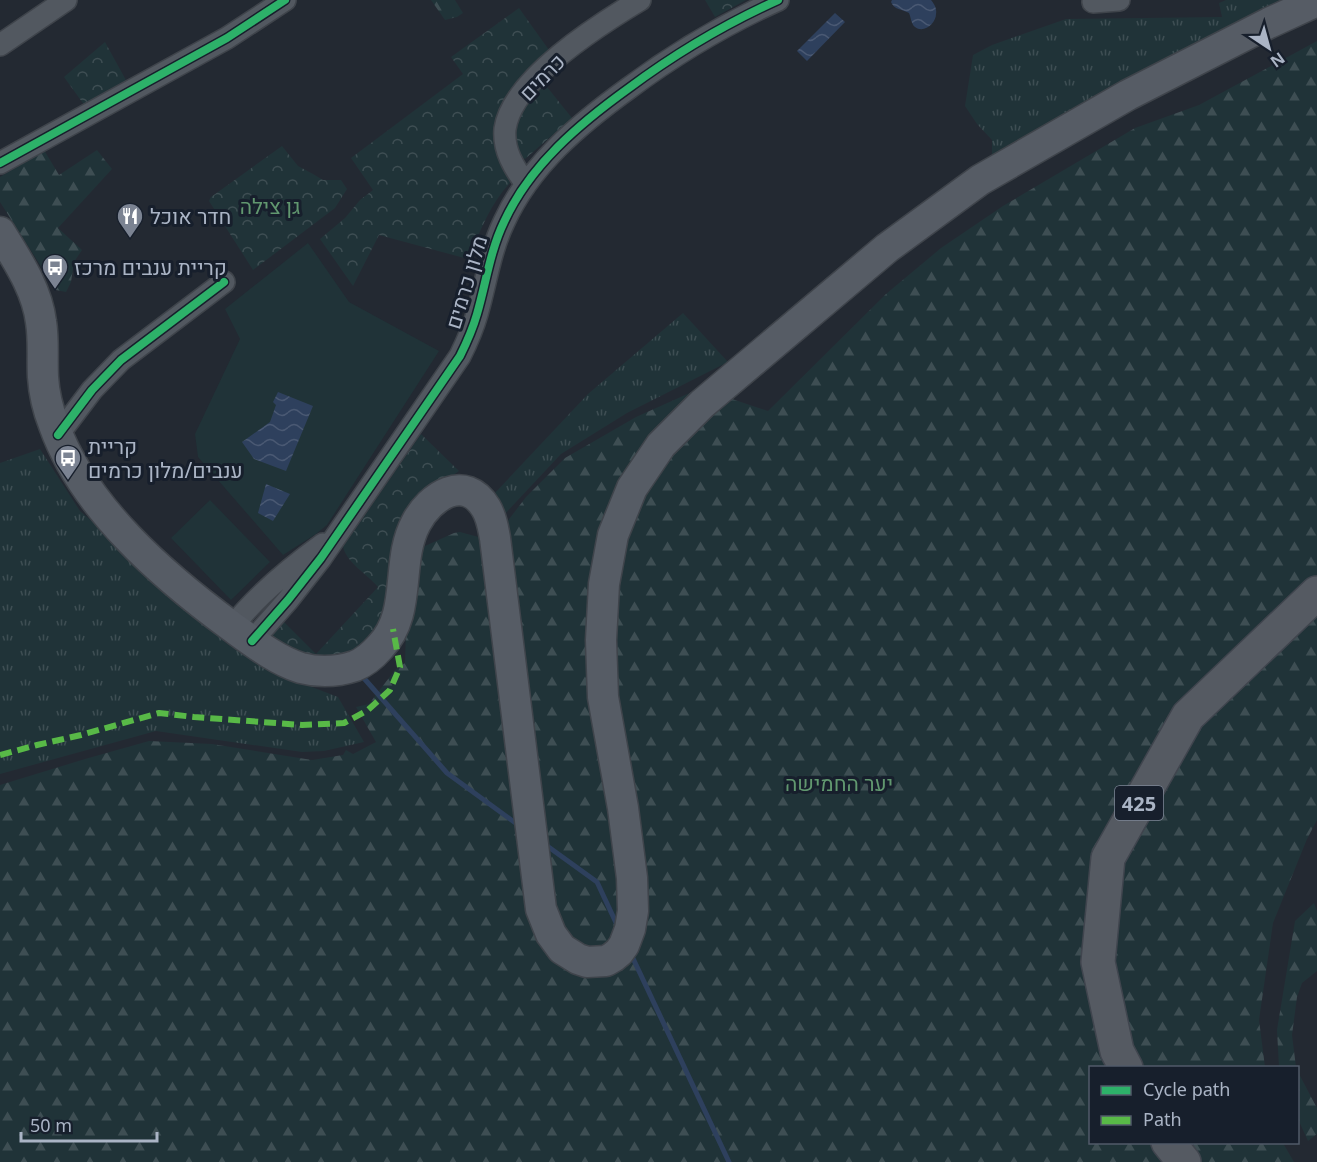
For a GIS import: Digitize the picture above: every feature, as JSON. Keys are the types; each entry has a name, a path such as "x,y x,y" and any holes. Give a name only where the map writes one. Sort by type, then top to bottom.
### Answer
{"main road":[{"path":"0,232 28,280 37,302 41,322 43,378 49,410 66,454 82,481 111,519 170,577 242,634 284,661 311,670 328,672 359,664 372,656 384,644 393,629 399,611 408,545 422,511 432,500 455,490 466,492 485,507 492,521 495,538 539,902 543,917 556,941 570,955 587,962 606,961 619,952 628,937 634,901 624,815 603,697 601,640 603,584 613,535 632,488 661,445 702,404 887,248 980,180 1128,95 1317,1"},
{"name":"425","path":"1125,1066 1117,1051 1098,962 1108,858 1188,716 1317,593"},
{"path":"1169,1144 1184,1162"}],"street":[{"path":"0,45 66,0"},
{"path":"0,163 227,38 285,0"},
{"name":"כרמים","path":"526,184 513,165 506,145 507,122 518,100 539,74 567,50 640,0"},
{"name":"מלון כרמים","path":"242,634 305,579 460,356 477,315 497,237 526,184 546,159 591,117 663,63 740,18 778,0"},
{"path":"1093,2 1119,0"},
{"path":"58,435 92,390 121,360 224,282"}],"green space":[{"path":"431,0 455,0 463,13 445,20"},
{"path":"705,0 746,0 715,17"},
{"path":"1226,0 1288,0 1147,67 992,155 992,140 965,106 973,55 992,45 1066,19 1222,17 1219,3"},
{"path":"519,8 549,50 515,84 502,102 496,133 500,159 510,183 491,209 468,259 379,235 353,286 320,239 373,190 351,158 463,74 451,57"},
{"name":"יער החמישה","path":"1317,41 1317,820 1273,923 1259,1020 1265,1066 1089,1066 1089,1144 1284,1144 1294,1162 0,1162 0,785 149,741 212,744 312,760 343,755 346,750 353,754 376,742 356,707 369,704 395,670 405,663 410,579 425,546 454,533 460,532 486,539 500,531 526,497 565,458 636,417 703,387 768,411 886,294 941,248 1003,206 1135,128 1199,105"},
{"path":"105,42 127,82 85,106 64,77"},
{"path":"543,82 572,118 525,159 518,153 515,146 517,122 523,108"},
{"name":"גן צילה","path":"282,146 298,166 323,180 341,180 347,189 335,208 253,270 209,201 211,197"},
{"path":"44,150 59,175 97,150 112,169 58,228 82,250 74,262 71,282 66,292 56,290 0,202 0,177"},
{"path":"308,243 349,302 439,351 327,525 283,555 198,457 195,434 240,339 225,309"},
{"path":"683,313 728,362 627,413 561,454 502,517 494,494 588,394"},
{"path":"421,434 459,471 415,498 402,518 387,607 370,638 349,653 324,659 308,656 269,638 284,622 316,654 378,587 353,563 343,547"},
{"path":"40,449 80,511 226,643 270,671 338,697 364,742 324,751 302,752 156,731 0,774 0,463"},
{"path":"210,500 270,562 231,600 171,538"},
{"path":"1314,903 1317,911 1317,971 1302,983 1297,997 1292,1035 1296,1066 1279,1066 1277,1030 1295,921"},
{"path":"1299,1074 1317,1108 1317,1134 1308,1141 1299,1121"}],"water":[{"path":"892,0 931,0 936,10 934,21 926,28 918,29 913,24 909,13 894,7"},
{"path":"835,13 845,22 807,61 797,51"},
{"path":"278,392 313,406 286,471 254,459 242,442 270,422 276,405 273,402"},
{"path":"266,484 290,494 273,521 258,513"}],"waterway":[{"path":"360,677 362,676 447,773 521,827"},
{"path":"543,843 597,882 618,927"},
{"path":"630,952 729,1162"}],"marked path":[{"path":"0,755 159,713 302,725 344,723 368,710 390,690 400,667 393,629"}],"cycle path":[{"path":"0,163 227,38 285,0"},
{"path":"252,641 321,558 460,356 470,335 499,233 527,182 574,131 647,75 720,29 778,0"},
{"path":"58,435 92,390 121,360 224,282"}],"place":[{"name":"חדר אוכל","path":"130,239"},
{"name":"קריית ענבים מרכז","path":"55,290"},
{"name":"קריית ענבים/מלון כרמים","path":"68,481"}]}
